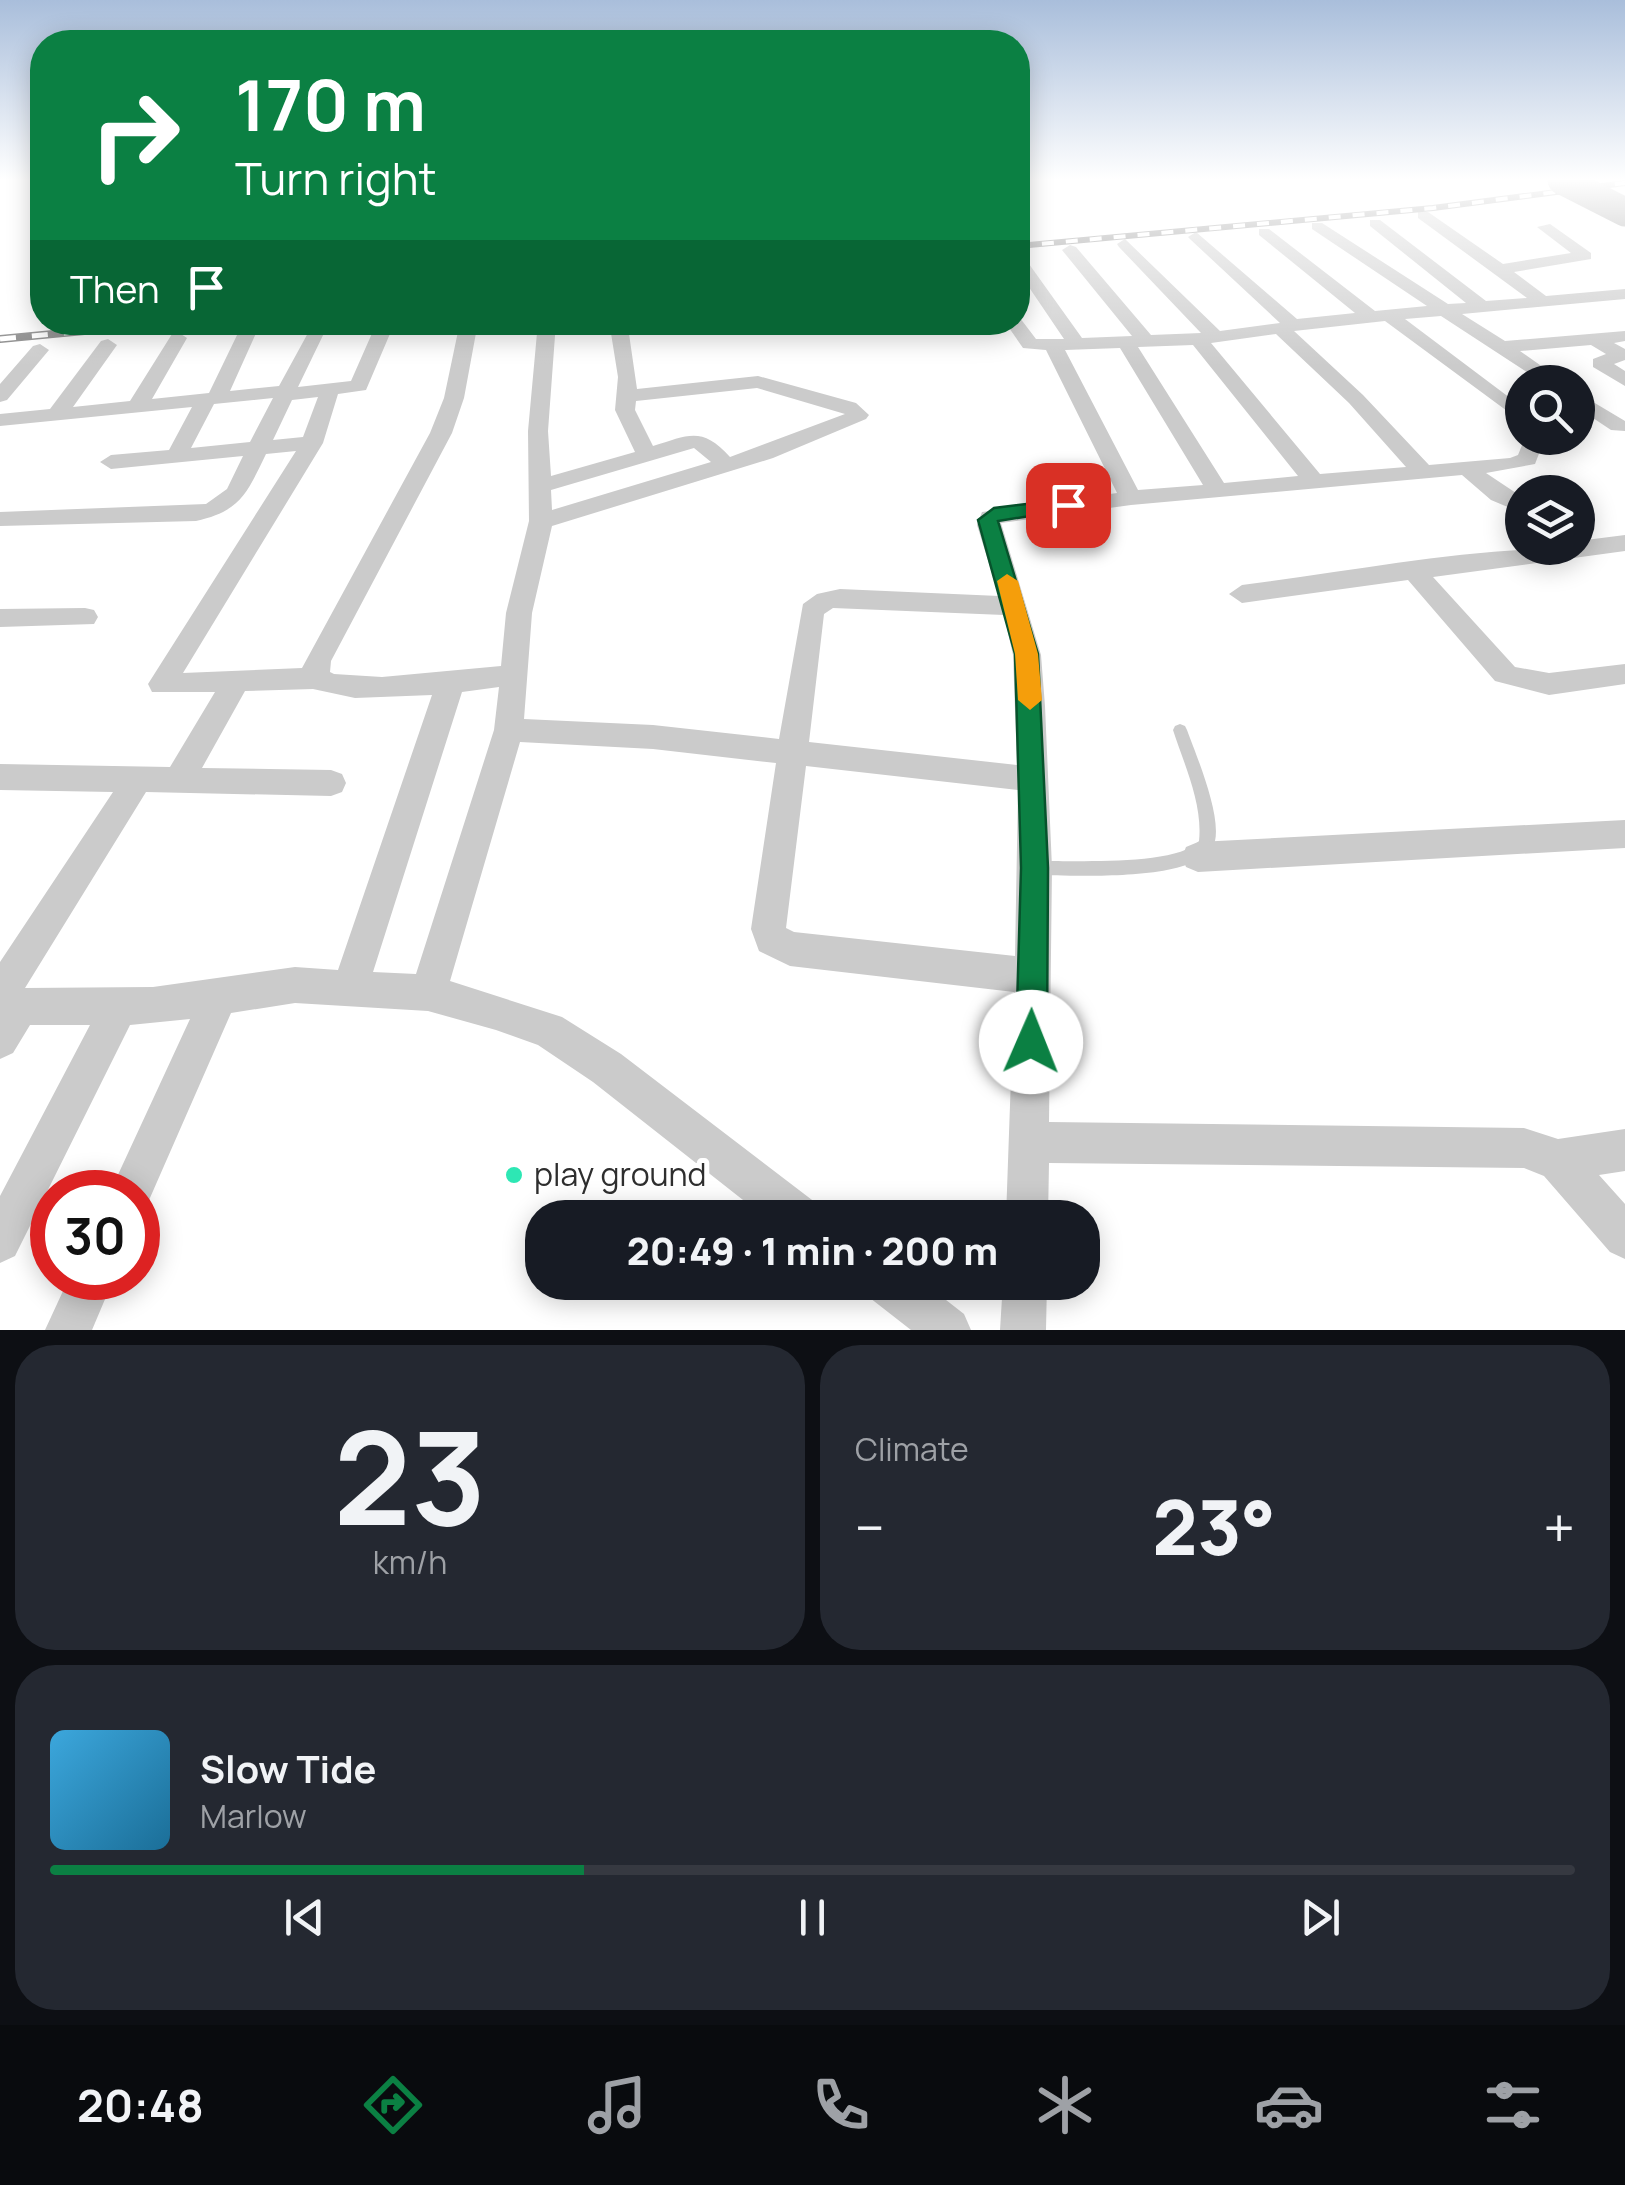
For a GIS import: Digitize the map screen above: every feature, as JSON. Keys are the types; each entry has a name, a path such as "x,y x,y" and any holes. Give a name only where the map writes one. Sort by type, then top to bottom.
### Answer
{"street":[{"path":"1200,242 1288,328 1425,474"},
{"path":"1278,242 1505,404"},
{"path":"1342,242 1528,365"},
{"path":"1399,242 1480,306"},
{"path":"1460,242 1540,300"},
{"path":"1499,270 1584,256 1565,242"},
{"path":"1125,244 1206,338 1314,481"},
{"path":"1070,250 1136,342 1217,490"},
{"path":"1030,277 1077,344"},
{"path":"1023,335 1030,344 1053,345 1206,338 1381,316 1625,294"},
{"path":"1566,298 1625,334"},
{"path":"1502,348 1625,334"},
{"path":"177,456 246,335"},
{"path":"0,518 196,514 214,510 236,493 314,335"},
{"path":"0,420 330,390 362,383 381,335"},
{"path":"315,678 317,660 440,432 454,398 467,335"},
{"path":"428,993 509,730 518,612 542,521 538,431 546,335"},
{"path":"620,335 628,377 625,410 647,454"},
{"path":"136,408 178,338"},
{"path":"1595,339 1621,355 1600,363 1625,380"},
{"path":"56,415 108,345"},
{"path":"1053,345 1130,498"},
{"path":"0,396 40,350"},
{"path":"542,521 800,440 857,417 858,412 758,382 626,396"},
{"path":"330,390 312,443 162,684 315,678 328,686 366,688 515,676"},
{"path":"1595,409 1621,425"},
{"path":"1595,427 1621,425"},
{"path":"542,486 699,440 724,463"},
{"path":"112,462 312,443"},
{"path":"1027,1200 1034,868 1027,654 1016,606 989,525 990,516 1130,498 1470,470 1528,455"},
{"path":"1470,470 1505,498"},
{"path":"1595,543 1625,544"},
{"path":"1242,594 1505,555"},
{"path":"1412,569 1505,674 1524,683 1545,686 1625,674"},
{"path":"1016,606 840,598 817,604 812,610 768,929 771,939 790,949 1032,976"},
{"path":"0,618 85,617"},
{"path":"179,780 237,680"},
{"path":"351,985 451,682"},
{"path":"509,730 579,730 794,750 1030,779"},
{"path":"0,778 331,783"},
{"path":"5,1013 138,779"},
{"path":"1198,858 1625,834"},
{"path":"5,1013 189,1003 295,984 428,993 550,1030 607,1068 779,1200"},
{"path":"141,1170 220,996"},
{"path":"0,1240 120,1006"},
{"path":"1029,1142 1524,1148 1558,1160 1625,1150"},
{"path":"1558,1160 1625,1237"},
{"path":"68,1330 82,1300"},
{"path":"909,1300 948,1330"},
{"path":"1024,1330 1025,1300"}],"lane":[{"path":"1034,868 1174,864 1198,858 1207,846 1208,828 1180,730"}],"railway":[{"path":"1030,245 1061,242"},
{"path":"0,339 42,335"}],"slow traffic":[{"path":"1007,581 1027,654 1030,700"}],"place":[{"name":"play ground","path":"514,1175"}],"route":[{"path":"1031,1042 1034,827 1027,654 988,520 994,514 1068,505"}]}
